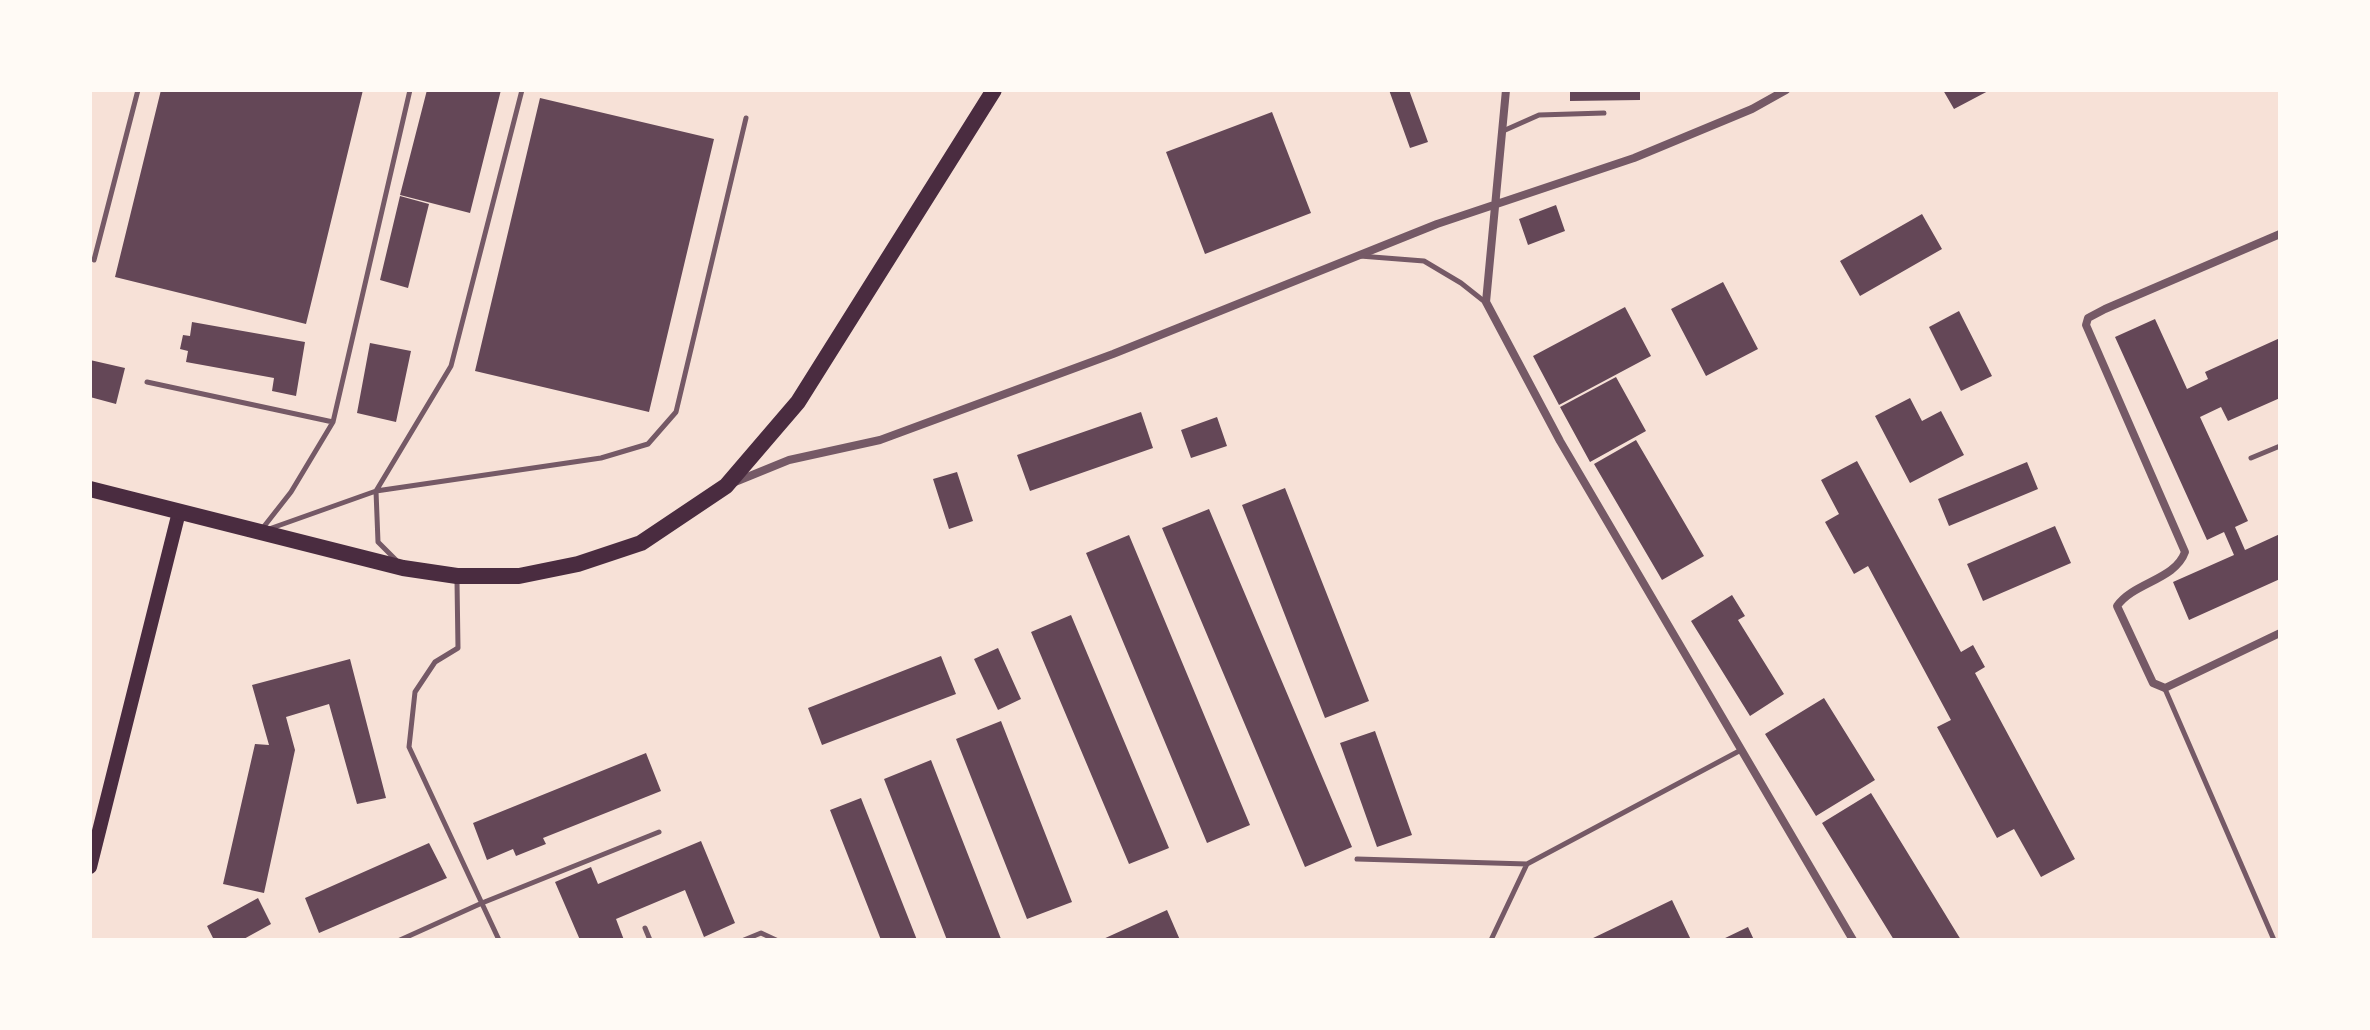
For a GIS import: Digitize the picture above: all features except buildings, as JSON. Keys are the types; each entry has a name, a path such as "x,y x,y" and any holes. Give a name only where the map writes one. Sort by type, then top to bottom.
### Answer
{"main road":[{"path":"90,489 403,568 457,576 519,576 578,564 641,543 726,486 798,402 994,90"},
{"path":"90,867 179,512"}],"street":[{"path":"1506,90 1486,302 1560,441 1853,940"},
{"path":"726,486 789,460 880,440 1113,354 1437,224 1634,158 1752,109 1786,90"},
{"path":"2280,234 2088,318 2086,325 2185,552 2178,566 2128,593 2117,606 2153,683 2165,688 2280,633"}],"lane":[{"path":"94,260 138,90"},
{"path":"259,533 291,492 333,422 410,90"},
{"path":"403,568 378,542 376,491 451,366 522,90"},
{"path":"1502,131 1539,115 1604,113"},
{"path":"259,533 376,491 601,458 648,444 676,412 746,118"},
{"path":"1357,256 1424,261 1486,302"},
{"path":"147,382 333,422"},
{"path":"2251,458 2280,446"},
{"path":"457,576 458,648 435,662 415,692 409,747 499,940"},
{"path":"2165,688 2274,940"},
{"path":"1357,859 1527,864 1741,750"},
{"path":"400,940 482,903 659,832"},
{"path":"1491,940 1527,864"},
{"path":"645,928 650,940"},
{"path":"744,940 761,933 776,940"}]}
